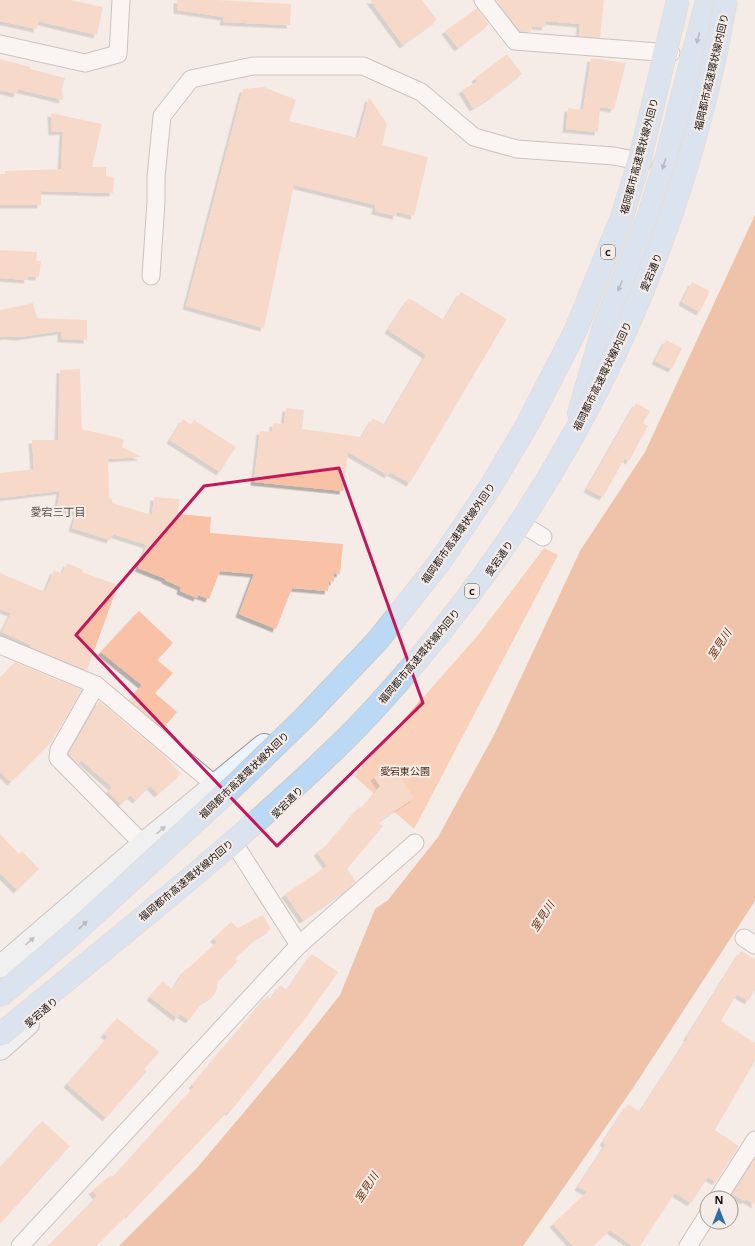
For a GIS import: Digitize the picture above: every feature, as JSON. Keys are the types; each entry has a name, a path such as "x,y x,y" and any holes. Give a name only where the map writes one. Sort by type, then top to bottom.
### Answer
{"highway":[{"name":"福岡都市高速環状線外回り","path":"0,996 74,933 235,785 305,717 378,640 439,563 491,486 527,425 575,332 622,217 640,159 679,0"},
{"name":"C","path":"574,433 604,326 648,218 669,148 707,0"},
{"name":"福岡都市高速環状線内回り","path":"0,1035 237,838 334,750 410,669 467,598 500,553 532,505 595,396 644,289 669,226 691,158 706,101 726,0"}],"street":[{"path":"0,44 85,63 118,54 121,0"},
{"path":"483,0 515,41 671,53"},
{"path":"0,966 143,844 286,727 358,657 422,582 480,504 540,406 585,309 620,225 643,162 671,53 679,0"},
{"name":"愛宕通り","path":"0,1049 96,964 239,850 396,693 463,610 522,524 574,433 628,328 662,246 688,167 714,65 726,0"},
{"path":"151,276 156,202 156,177 162,116 191,79 253,66 362,66 421,92 474,137 517,148 614,156 643,162"},
{"path":"522,524 543,537"},
{"path":"0,645 96,685 215,785"},
{"path":"96,685 59,750 58,758 143,844"},
{"path":"20,1246 299,945 415,843"},
{"path":"239,850 299,945"},
{"path":"723,1190 755,1140"},
{"path":"688,1246 699,1229"}],"highlighted area":[{"path":"339,468 423,703 277,846 76,635 204,486"}],"green space":[{"name":"愛宕東公園","path":"544,548 558,555 414,829 354,776 479,634"}],"water":[{"name":"室見川","path":"755,215 755,901 633,1088 523,1246 119,1246 196,1169 294,1053 340,995 375,909 388,900 438,837 495,733 580,551 645,452"}],"building":[{"path":"0,0 70,0 103,7 97,35 38,21 37,29 0,21"},
{"path":"177,0 218,0 291,4 290,25 223,22 224,17 177,10"},
{"path":"370,0 422,0 437,20 403,45"},
{"path":"496,0 604,0 600,38 579,36 580,24 546,21 545,27 532,26 531,32 520,31"},
{"path":"477,8 489,24 458,48 445,31"},
{"path":"507,54 522,74 491,97 473,108 462,90 477,82 475,78"},
{"path":"591,58 626,63 614,109 600,107 598,132 566,129 568,108 583,110"},
{"path":"0,59 65,78 62,89 63,100 18,89 17,94 0,90"},
{"path":"264,87 296,100 289,121 358,138 369,97 387,124 382,145 428,157 414,216 397,212 396,216 375,211 376,205 294,185 264,328 186,306 243,89"},
{"path":"51,113 102,124 92,167 106,167 106,176 114,177 113,193 41,191 41,205 0,205 0,174 5,174 5,171 61,169 63,131 52,132"},
{"path":"0,250 37,252 36,261 41,261 39,277 27,276 28,280 0,278"},
{"path":"692,282 710,291 700,312 682,302"},
{"path":"461,292 507,319 410,483 390,472 388,475 348,452 343,491 254,482 260,431 272,432 273,423 284,424 286,408 304,410 302,429 362,437 373,418 385,425 426,355 388,330 409,298 444,320"},
{"path":"33,303 37,318 87,320 87,340 61,339 61,331 19,337 0,337 0,310"},
{"path":"666,340 682,348 672,369 655,361"},
{"path":"80,369 82,429 124,439 122,447 142,457 108,459 109,498 112,499 112,503 152,515 154,497 179,499 178,514 211,517 210,533 343,544 340,574 334,573 334,582 329,581 328,591 292,588 276,629 239,614 254,574 220,571 209,599 198,595 197,598 180,591 181,587 165,580 166,579 138,568 147,545 113,534 110,540 72,528 77,512 57,509 60,491 0,498 0,473 34,469 32,440 57,440 58,445 60,370"},
{"path":"636,403 650,411 643,423 648,426 629,461 625,458 603,497 587,489"},
{"path":"183,419 191,425 194,420 236,447 220,472 170,440"},
{"path":"67,563 83,570 82,572 118,585 87,670 30,647 31,645 2,632 11,613 0,609 0,573 45,592 54,570 62,574"},
{"path":"139,611 173,643 157,660 173,673 155,693 177,712 163,728 129,700 142,685 101,652"},
{"path":"15,662 82,690 52,741 11,782 0,772 0,678"},
{"path":"99,701 166,757 181,774 158,794 150,786 136,800 130,795 121,804 108,792 112,787 81,760 78,764 69,754"},
{"path":"392,765 414,798 378,822 383,826 347,869 356,882 303,920 285,894 327,866 317,852 328,844 359,807 361,809 380,786 374,777"},
{"path":"0,834 19,854 22,851 39,869 17,890 0,873"},
{"path":"263,915 271,929 258,937 235,958 238,961 218,981 217,989 214,995 203,1002 189,1020 180,1014 177,1018 150,997 163,981 173,990 184,971 217,942 214,938 231,922 238,928"},
{"path":"741,951 755,959 755,990 748,1001 737,994 721,1021 755,1043 755,1061 715,1130 739,1146 716,1182 708,1177 691,1203 675,1193 640,1246 633,1246 610,1230 593,1246 573,1246 553,1224 587,1192 578,1187 606,1144 603,1142 628,1104 640,1112 688,1038 687,1037"},
{"path":"312,954 338,972 308,1015 230,1112 228,1111 129,1215 128,1214 96,1246 48,1246 97,1196 92,1191 111,1175 113,1177 194,1087 192,1085 267,996 271,999 280,985 287,990"},
{"path":"117,1018 159,1052 144,1069 147,1071 106,1118 67,1084 108,1037 104,1034"},
{"path":"42,1121 70,1146 0,1224 0,1168"},
{"path":"755,1159 755,1205 746,1199 744,1201 739,1198 739,1190 736,1190"}],"district":[{"name":"愛宕三丁目","path":"58,511"}]}
